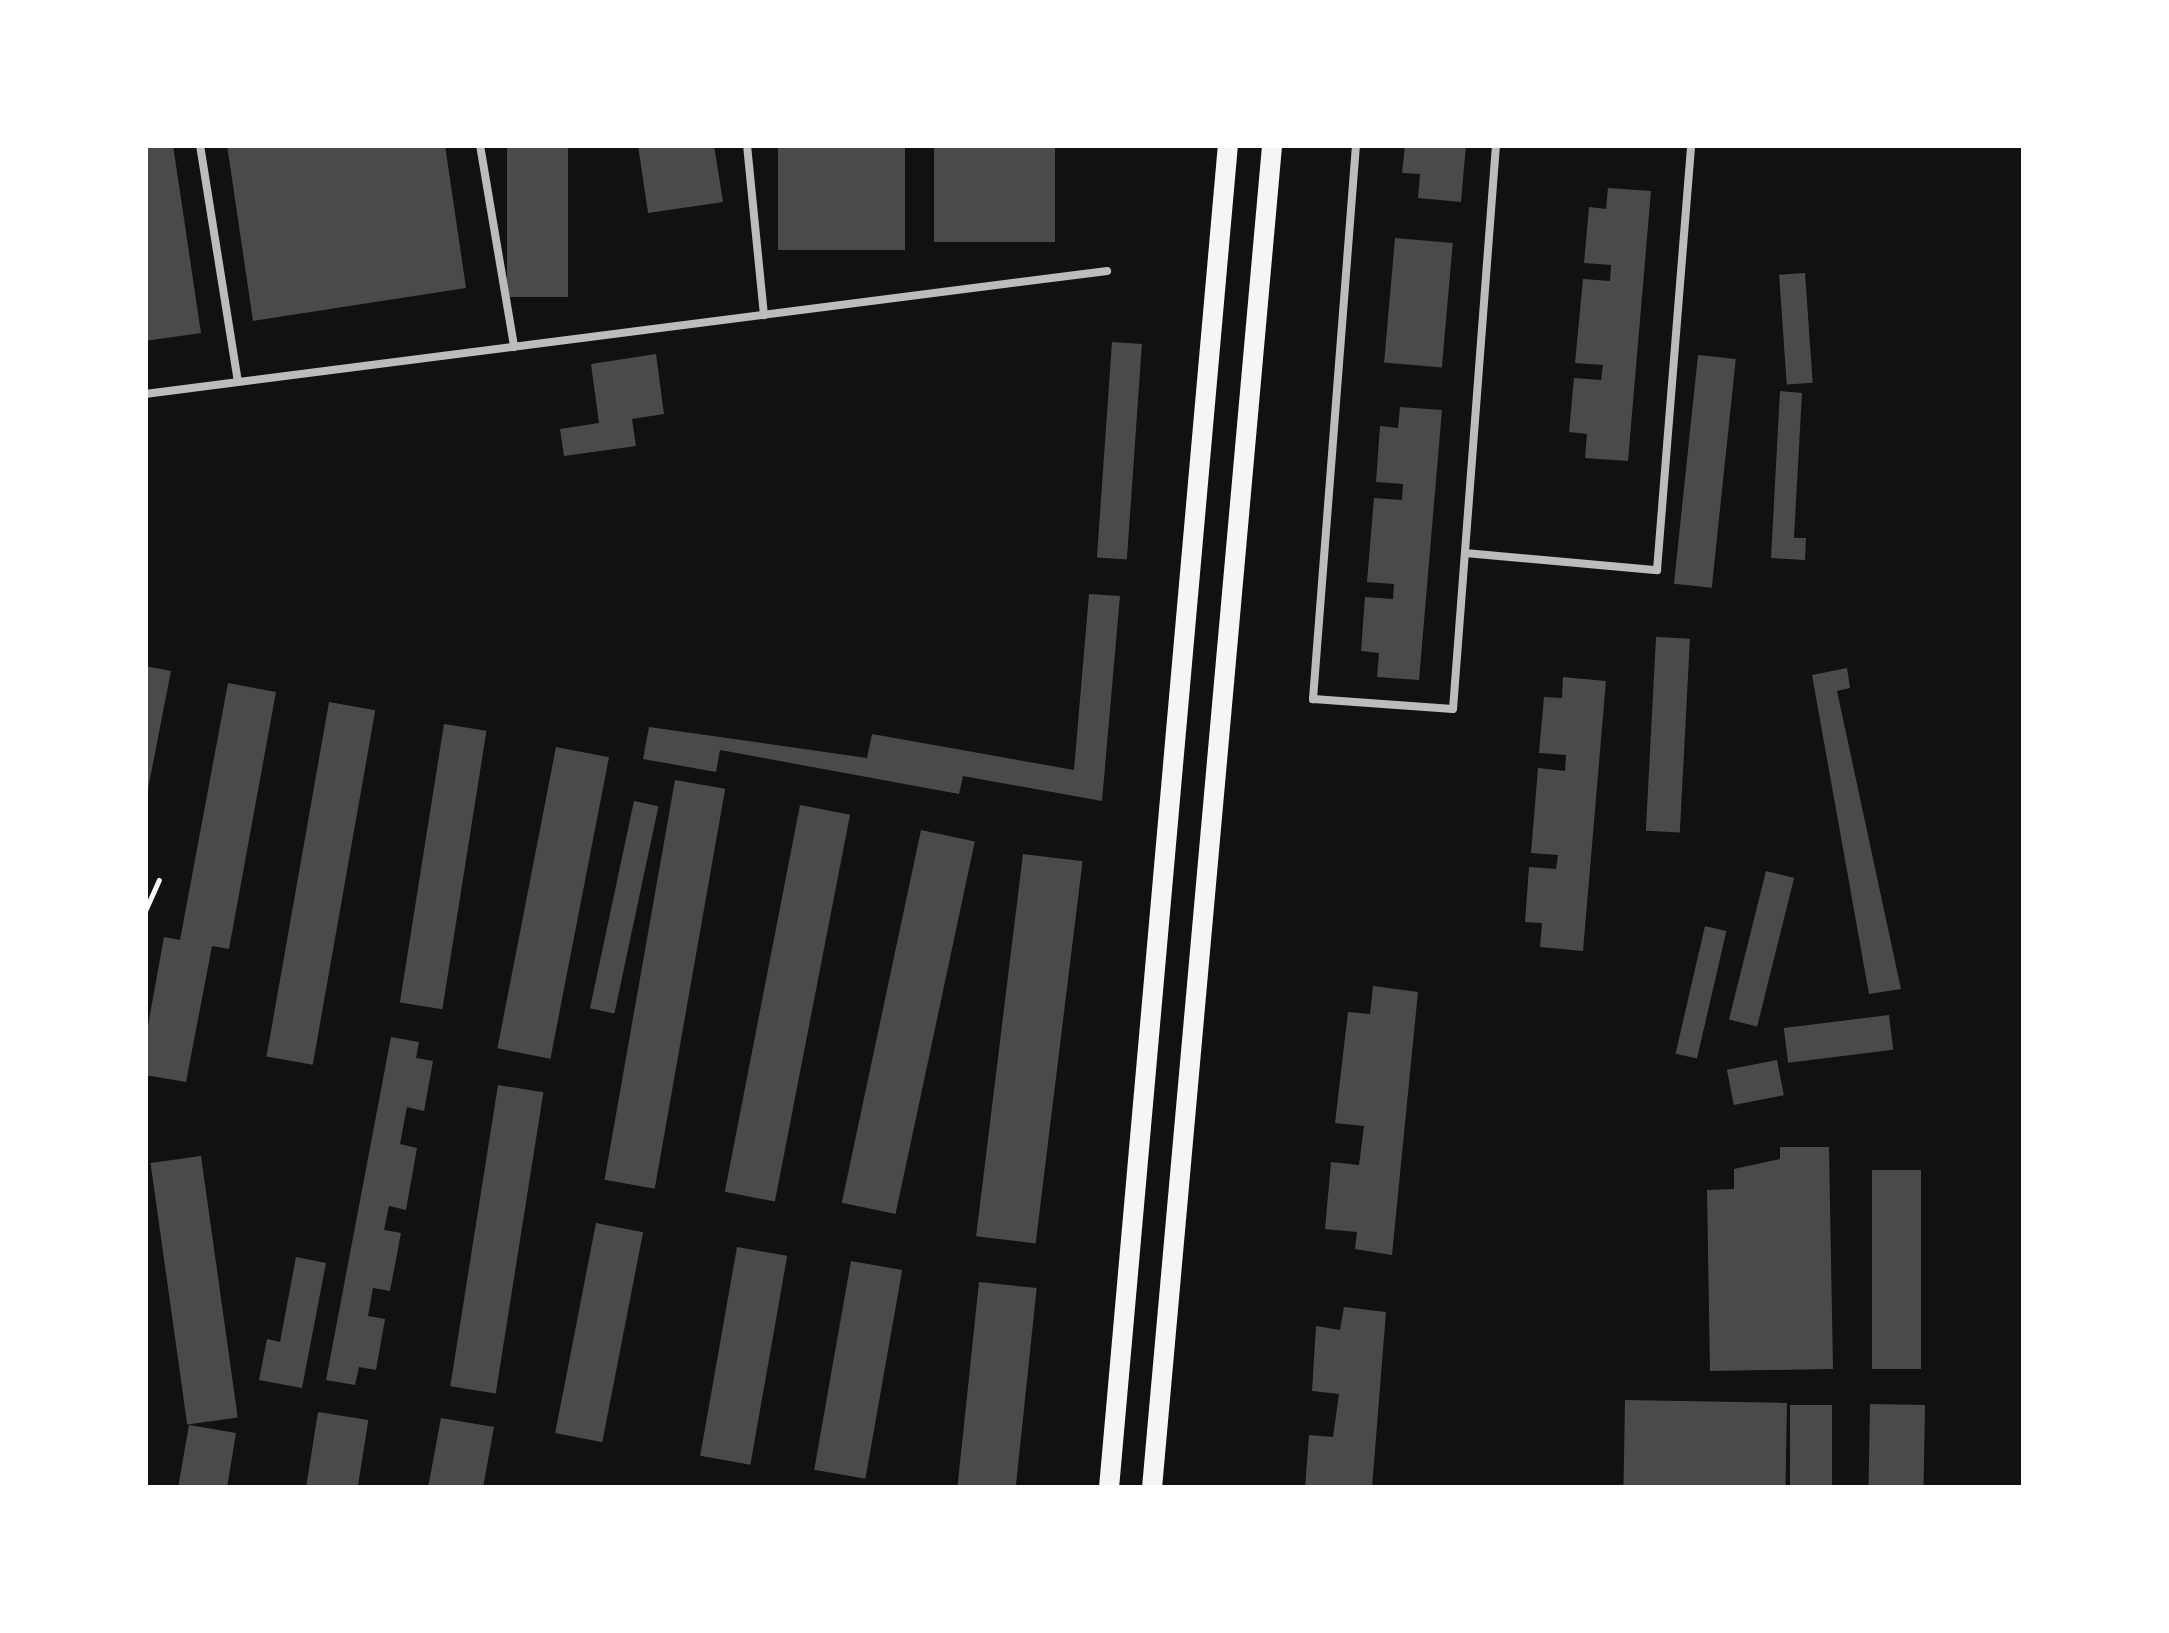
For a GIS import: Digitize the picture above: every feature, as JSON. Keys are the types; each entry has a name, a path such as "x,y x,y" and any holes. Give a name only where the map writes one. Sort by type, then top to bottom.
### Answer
{"main road":[{"path":"1109,1488 1228,145"},
{"path":"1152,1488 1272,145"}],"lane":[{"path":"200,145 238,382"},
{"path":"480,145 514,347"},
{"path":"747,145 764,315"},
{"path":"1356,145 1313,699 1453,710 1496,145"},
{"path":"1465,553 1657,570 1692,145"},
{"path":"145,394 1107,271"}],"path":[{"path":"145,911 159,880"}],"building":[{"path":"145,145 173,145 201,333 145,341"},
{"path":"227,145 445,145 466,288 253,321"},
{"path":"507,145 568,145 568,297 507,297"},
{"path":"638,145 714,145 723,202 648,213"},
{"path":"778,145 905,145 905,250 778,250"},
{"path":"934,145 1055,145 1055,242 934,242"},
{"path":"1405,145 1466,145 1461,202 1418,198 1420,174 1402,173"},
{"path":"1608,188 1651,191 1628,461 1585,458 1587,434 1569,432 1574,378 1601,380 1603,365 1575,363 1583,279 1610,281 1611,265 1584,263 1589,207 1606,209"},
{"path":"1395,238 1453,243 1442,368 1384,363"},
{"path":"1805,273 1813,383 1787,385 1779,275"},
{"path":"1112,342 1142,344 1127,560 1097,557"},
{"path":"656,354 664,414 632,419 636,446 564,456 560,429 599,423 591,364"},
{"path":"1698,355 1736,359 1712,588 1674,584"},
{"path":"1780,391 1802,393 1794,538 1806,538 1805,560 1771,558"},
{"path":"1400,407 1442,410 1419,680 1377,677 1379,653 1361,651 1365,597 1393,599 1394,584 1367,582 1374,498 1402,500 1403,484 1376,482 1380,426 1398,428"},
{"path":"1089,594 1120,596 1102,801 963,776 959,794 720,750 716,772 643,759 649,727 867,758 872,734 1074,770"},
{"path":"1656,637 1690,639 1680,833 1646,831"},
{"path":"145,666 171,671 147,794 145,794"},
{"path":"1847,668 1850,688 1837,691 1901,989 1869,994 1812,675"},
{"path":"1563,677 1606,681 1583,951 1540,947 1542,923 1525,922 1529,867 1556,869 1558,855 1531,853 1538,768 1565,771 1566,755 1539,753 1544,697 1562,698"},
{"path":"228,683 276,692 229,949 212,946 186,1082 145,1075 145,1042 164,937 180,940"},
{"path":"329,702 375,710 313,1065 266,1057"},
{"path":"444,724 486,731 442,1009 400,1003"},
{"path":"556,747 609,757 550,1059 497,1048"},
{"path":"675,780 725,789 655,1189 604,1180"},
{"path":"634,801 658,806 614,1014 590,1008"},
{"path":"800,805 850,815 775,1201 725,1192"},
{"path":"921,830 975,841 896,1214 842,1203"},
{"path":"1023,854 1083,861 1036,1243 976,1236"},
{"path":"1766,871 1794,878 1757,1026 1729,1019"},
{"path":"1705,926 1726,931 1697,1059 1676,1054"},
{"path":"1373,986 1418,992 1392,1255 1355,1249 1357,1232 1325,1229 1331,1162 1359,1165 1364,1126 1335,1123 1348,1012 1370,1014"},
{"path":"1889,1015 1893,1050 1788,1063 1784,1028"},
{"path":"391,1037 419,1042 416,1058 433,1061 424,1111 407,1107 400,1144 417,1148 406,1210 389,1206 384,1230 401,1233 390,1291 373,1288 368,1316 385,1319 376,1370 359,1367 355,1385 326,1380"},
{"path":"1777,1060 1784,1095 1734,1105 1727,1070"},
{"path":"498,1085 543,1092 496,1393 450,1386"},
{"path":"1780,1147 1829,1147 1833,1369 1710,1371 1707,1190 1734,1189 1734,1169 1780,1159"},
{"path":"201,1156 238,1417 187,1425 150,1163"},
{"path":"1872,1170 1921,1170 1921,1369 1872,1369"},
{"path":"596,1223 643,1232 602,1442 555,1433"},
{"path":"737,1247 787,1256 750,1465 700,1456"},
{"path":"296,1257 326,1263 302,1388 259,1380 267,1339 280,1342"},
{"path":"851,1261 902,1270 865,1479 814,1470"},
{"path":"979,1282 1037,1288 1016,1488 957,1488"},
{"path":"1344,1307 1386,1312 1372,1488 1305,1488 1309,1435 1333,1437 1339,1394 1312,1391 1316,1326 1340,1330"},
{"path":"1625,1400 1787,1403 1785,1488 1623,1488"},
{"path":"1870,1404 1925,1405 1924,1488 1869,1488"},
{"path":"1790,1405 1832,1405 1832,1488 1790,1488"},
{"path":"318,1412 368,1420 358,1488 306,1488"},
{"path":"441,1418 494,1427 483,1488 428,1488"},
{"path":"189,1425 236,1433 227,1488 178,1488"}]}
